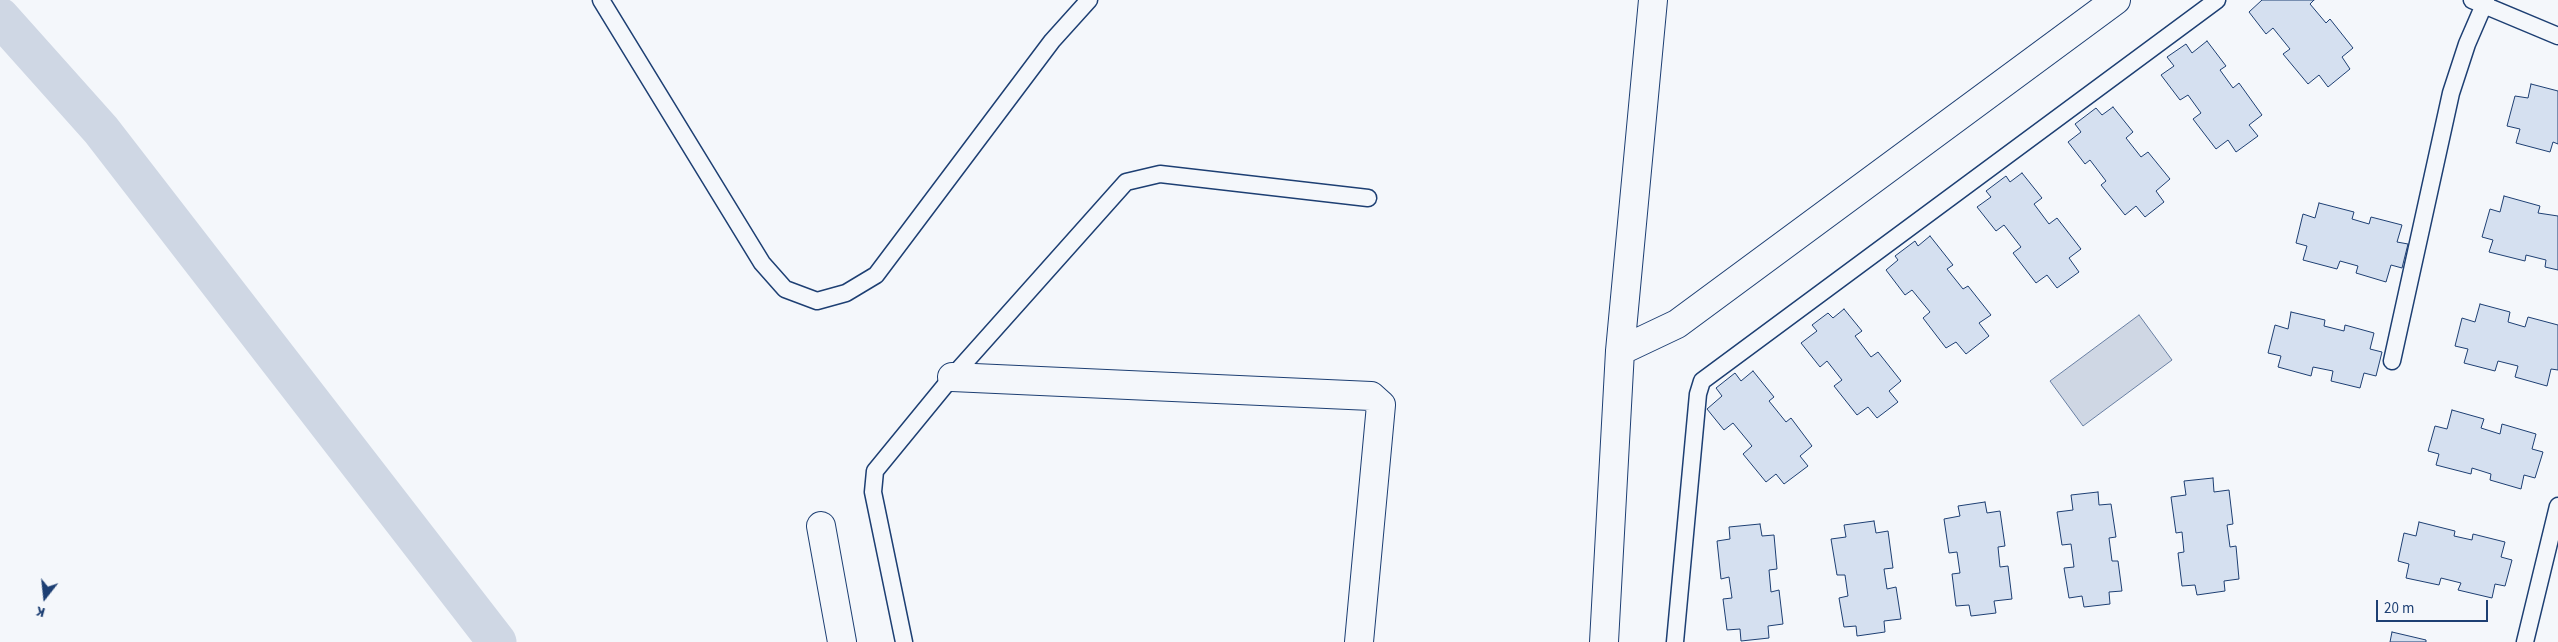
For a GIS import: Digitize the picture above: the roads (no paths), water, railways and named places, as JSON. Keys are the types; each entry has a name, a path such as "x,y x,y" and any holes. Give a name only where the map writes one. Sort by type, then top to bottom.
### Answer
{"street":[{"path":"1604,642 1620,351 1653,0"},
{"path":"1620,351 1677,324 2116,0"},
{"path":"952,377 1371,396 1381,405 1359,642"},
{"path":"821,526 842,642"}],"lane":[{"path":"601,0 762,263 785,289 817,301 846,293 876,275 1052,41 1089,0"},
{"path":"1675,642 1698,394 1702,381 2217,0"},
{"path":"2392,361 2451,93 2480,2 2558,36"},
{"path":"904,642 873,492 875,471 952,377 1126,182 1160,174 1368,198"},
{"path":"2525,642 2558,506"}],"waterway":[{"path":"0,17 101,130 497,642"}]}
